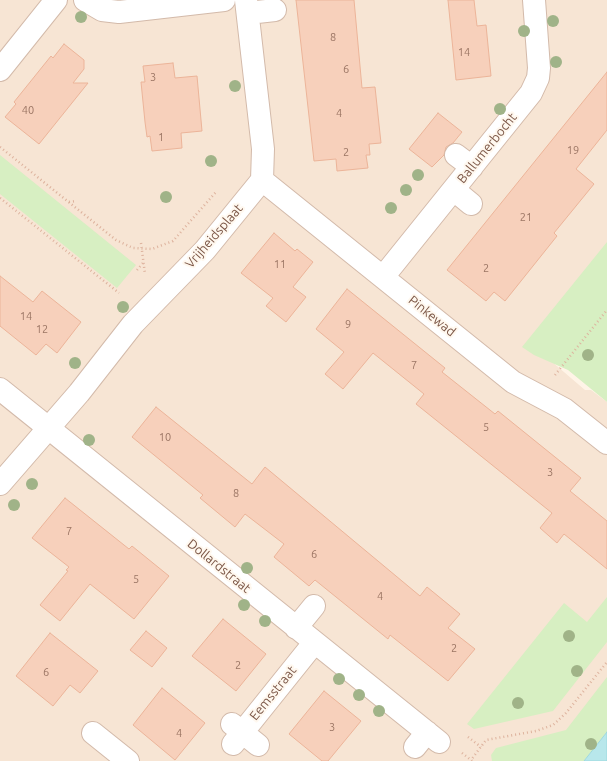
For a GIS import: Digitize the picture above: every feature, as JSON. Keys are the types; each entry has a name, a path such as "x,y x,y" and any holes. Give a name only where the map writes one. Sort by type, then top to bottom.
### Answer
{"street":[{"path":"0,70 56,0"},
{"path":"85,0 102,10 119,12 224,0"},
{"name":"Ballumerbocht","path":"383,277 454,190 464,161 531,93 538,78 539,52 534,0"},
{"path":"262,180 263,149 247,7 275,10"},
{"name":"Pinkewad","path":"262,180 513,382 564,409 607,443"},
{"name":"Vrijheidsplaat","path":"0,484 79,393 133,324 205,250 262,180"},
{"path":"454,190 471,204"},
{"name":"Dollardstraat","path":"0,389 296,628 427,741"},
{"path":"296,628 314,606"},
{"name":"Eemsstraat","path":"241,736 314,643"},
{"path":"93,732 128,761"}],"path":[{"path":"0,147 116,240 124,245 142,249 152,249 172,240 219,190"},
{"path":"0,198 119,293"},
{"path":"68,202 76,201"},
{"path":"137,270 143,262 141,243"},
{"path":"553,379 607,310"},
{"path":"472,761 471,760 486,740 536,731 553,725 566,713 607,662"},
{"path":"468,737 481,747"}],"shaded area":[{"path":"0,0 607,0 607,246 530,343 585,390 591,390 607,402 607,731 583,761 0,761"}],"green space":[{"path":"0,155 136,265 117,288 0,194"},
{"path":"607,242 607,402 568,370 534,355 522,347"},
{"path":"607,597 607,642 553,711 474,729 467,724 564,603 587,622"},
{"path":"607,677 607,732 584,761 492,761 491,755 496,748 566,730"}],"water":[{"path":"607,732 607,761 584,761"}],"building":[{"path":"296,0 354,0 362,88 375,87 381,143 369,144 370,155 366,155 368,168 337,171 336,159 314,161"},
{"path":"448,0 474,0 477,26 486,25 491,76 456,80"},
{"path":"64,44 84,60 84,69 73,83 88,83 39,144 5,117 16,104 14,102 51,56 53,58"},
{"path":"173,63 175,78 197,76 202,131 181,133 182,148 152,151 150,136 147,137 145,122 141,82 145,82 143,66"},
{"path":"607,72 607,130 576,169 594,184 554,233 557,236 505,301 494,292 486,301 447,270"},
{"path":"438,113 462,132 453,143 446,147 444,155 432,167 409,149"},
{"path":"274,233 295,251 297,249 313,262 293,287 306,297 286,322 266,306 273,298 241,273"},
{"path":"0,276 33,302 42,291 81,322 57,353 46,344 36,355 0,326"},
{"path":"347,289 445,368 442,372 495,414 498,411 581,478 570,491 607,521 607,569 564,534 557,543 540,528 552,513 416,404 424,394 373,353 343,389 325,374 344,352 316,329"},
{"path":"156,407 252,484 265,467 420,596 427,587 460,614 448,628 475,649 448,681 390,635 388,639 315,580 309,586 274,557 284,544 245,514 235,527 200,498 203,495 132,437"},
{"path":"65,498 129,549 132,546 169,576 134,619 90,584 60,621 40,605 68,571 66,570 69,567 32,538"},
{"path":"223,619 266,654 236,691 192,656"},
{"path":"146,631 167,648 152,667 130,650"},
{"path":"50,633 98,671 80,693 70,685 53,706 16,676"},
{"path":"162,688 205,723 175,760 133,725"},
{"path":"324,691 361,721 328,761 322,761 289,734"}]}
